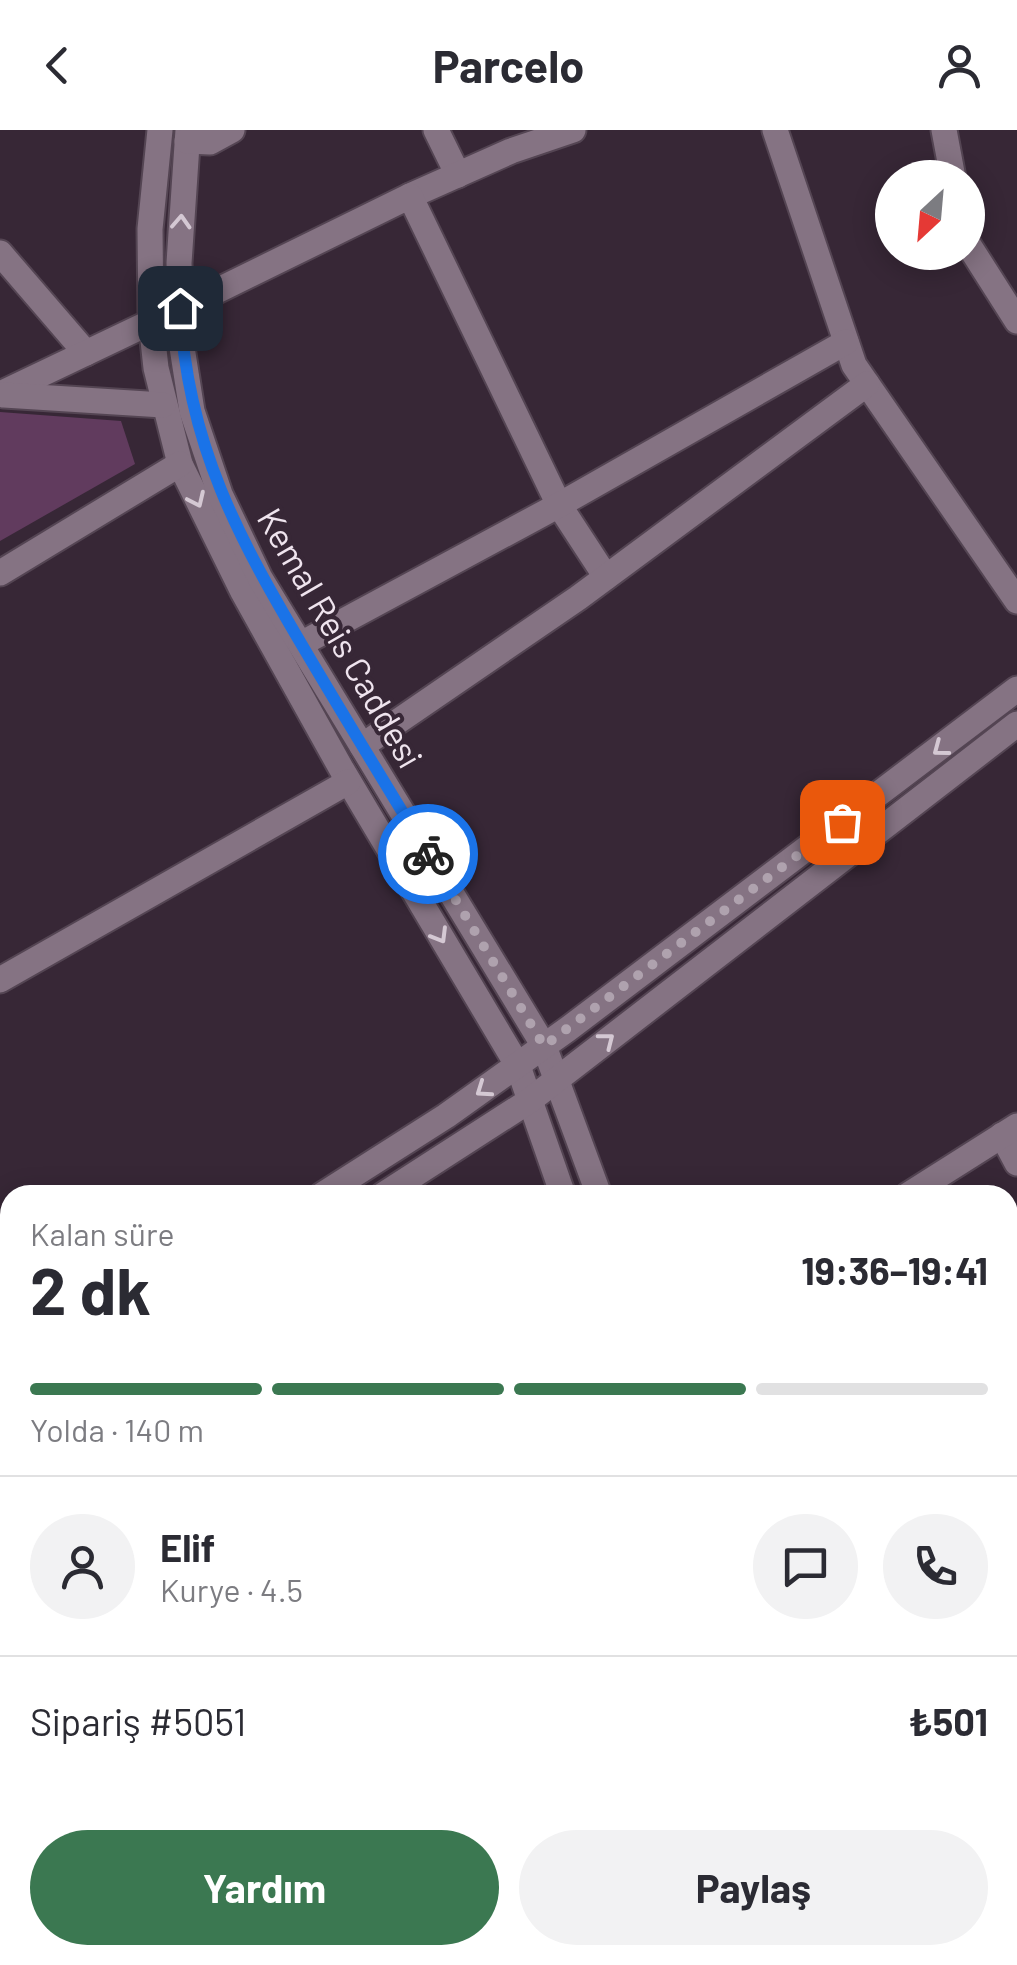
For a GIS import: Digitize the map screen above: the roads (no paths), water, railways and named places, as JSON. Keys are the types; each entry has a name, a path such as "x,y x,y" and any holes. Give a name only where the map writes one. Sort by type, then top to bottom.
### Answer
{"street":[{"name":"Kemal Reis Caddesi","path":"160,130 150,229 151,322 163,405 180,464 243,592 348,782 518,1066 559,1185"},
{"path":"188,136 210,142 232,130"},
{"path":"436,130 458,175"},
{"path":"180,308 410,196 572,130"},
{"path":"775,130 854,366 1017,601"},
{"path":"944,130 949,160"},
{"name":"Kemal Reis Caddesi","path":"188,136 180,308 192,411 220,494 260,578 544,1046 595,1185"},
{"path":"410,196 559,505 606,577"},
{"path":"0,253 86,353"},
{"path":"985,270 1017,321"},
{"path":"0,394 151,322"},
{"path":"301,644 559,505 846,342"},
{"path":"362,746 606,577 866,384"},
{"path":"0,394 163,405"},
{"path":"0,573 180,464"},
{"path":"337,1185 518,1066 1017,689"},
{"path":"399,1185 529,1101 1014,731 992,710"},
{"path":"0,980 348,782"},
{"path":"924,1185 1009,1131 1017,1164"}]}
